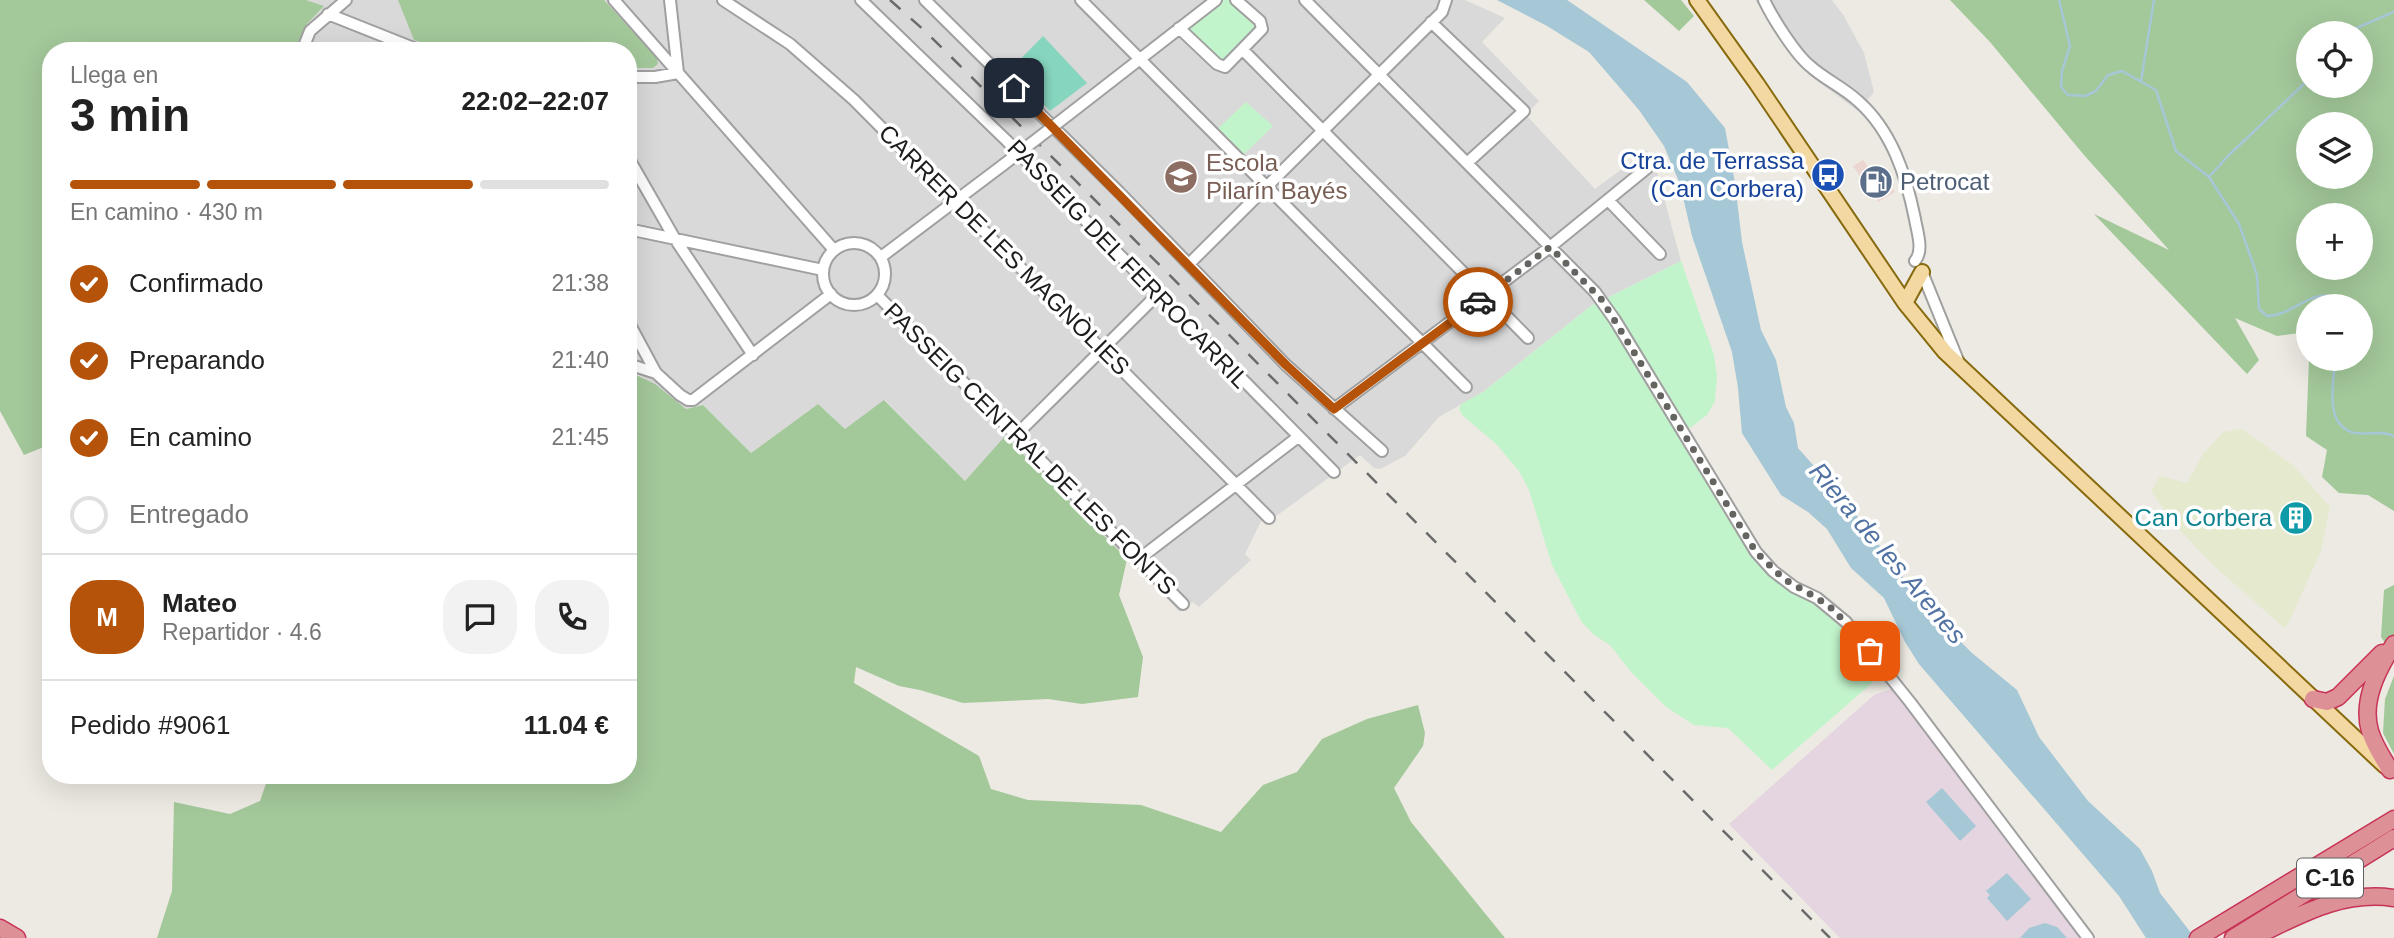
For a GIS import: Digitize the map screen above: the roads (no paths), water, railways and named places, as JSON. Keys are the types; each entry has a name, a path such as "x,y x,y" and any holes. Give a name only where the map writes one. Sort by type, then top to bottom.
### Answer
{"highway":[{"path":"2313,699 2327,702 2338,697 2394,642"},
{"path":"2392,772 2372,737 2367,714 2376,674 2394,642"},
{"path":"2320,866 2363,827 2394,807"},
{"name":"C-16","path":"2198,938 2320,866 2394,818"},
{"name":"C-16","path":"2232,938 2261,930 2394,838"},
{"path":"2261,930 2332,902 2372,896 2394,898"},
{"path":"0,928 17,938"}],"main road":[{"path":"1697,0 1905,303 1932,338 1964,372 2392,772"},
{"path":"1888,278 1899,283 1918,272"},
{"path":"1905,303 1918,272"}],"street":[{"path":"306,42 310,31 346,0"},
{"path":"614,0 834,250"},
{"path":"670,0 678,73"},
{"name":"CARRER DE LES MAGNÒLIES","path":"723,0 790,44 826,74 1269,518"},
{"name":"PASSEIG DEL FERROCARRIL","path":"861,0 1006,139 1334,472"},
{"name":"PASSEIG DEL FERROCARRIL","path":"927,0 1286,365 1382,451"},
{"path":"1081,0 1466,387"},
{"path":"881,257 1216,0"},
{"path":"1179,28 1222,67 1228,65 1260,33 1262,25 1237,0"},
{"path":"1306,0 1595,292 1615,320 1756,552 1773,571 1794,587 1817,598 1846,622 1910,702 2088,938"},
{"path":"1189,264 1442,12 1446,0"},
{"path":"1764,0 1801,58 1859,101 1891,141 1906,180 1920,252 1918,272 1964,372"},
{"path":"328,14 398,42"},
{"path":"1432,22 1524,111 1467,163"},
{"path":"1243,50 1528,338"},
{"path":"637,77 678,73"},
{"path":"1334,409 1550,247 1647,168"},
{"path":"637,173 675,239 753,355"},
{"path":"1609,201 1660,254"},
{"path":"637,231 823,270"},
{"path":"856,242 871,247 881,257 886,271 885,280 877,295 867,303 856,305 840,302 831,294 824,281 823,270 827,258 834,250 856,242"},
{"path":"637,338 656,373 680,395 693,400 831,294"},
{"name":"PASSEIG CENTRAL DE LES FONTS","path":"877,295 1183,604"},
{"path":"1016,435 1157,295"},
{"path":"637,366 656,373"},
{"path":"1139,559 1298,437"}],"water":[{"path":"1497,0 1567,0 1687,82 1725,128 1742,242 1761,330 1776,360 1786,407 1794,423 1798,448 1851,508 1924,605 1972,653 2017,690 2039,737 2088,801 2140,849 2160,893 2195,938 2146,938 2119,896 1919,664 1884,598 1851,568 1827,529 1808,512 1781,495 1742,433 1732,352 1692,236 1680,184 1664,146 1639,110 1589,52"},
{"path":"1942,788 1976,826 1960,841 1926,802"},
{"path":"2007,873 2031,899 2007,921 1987,898 1990,895 1986,891"},
{"path":"2045,923 2057,927 2067,938 2020,938 2029,928"}],"waterway":[{"path":"2059,0 2070,46 2062,71 2061,87 2068,95 2085,96 2096,91 2108,75 2122,71 2156,90 2176,151 2209,177 2239,224 2257,275 2259,309 2267,316 2296,306"},
{"path":"2141,81 2154,0"},
{"path":"2373,21 2394,12"},
{"path":"2209,177 2296,91"},
{"path":"2334,371 2332,391 2334,413 2338,422 2355,433 2384,433 2394,436"}],"railway":[{"path":"890,0 1056,161 1830,938"}],"place":[{"name":"Ctra. de Terrassa (Can Corbera)","path":"1828,175"},
{"name":"Escola Pilarín Bayés","path":"1181,177"},
{"name":"Petrocat","path":"1876,182"},
{"name":"Can Corbera","path":"2296,518"}],"water label":[{"name":"Riera de les Arenes","path":"1888,553"}]}
